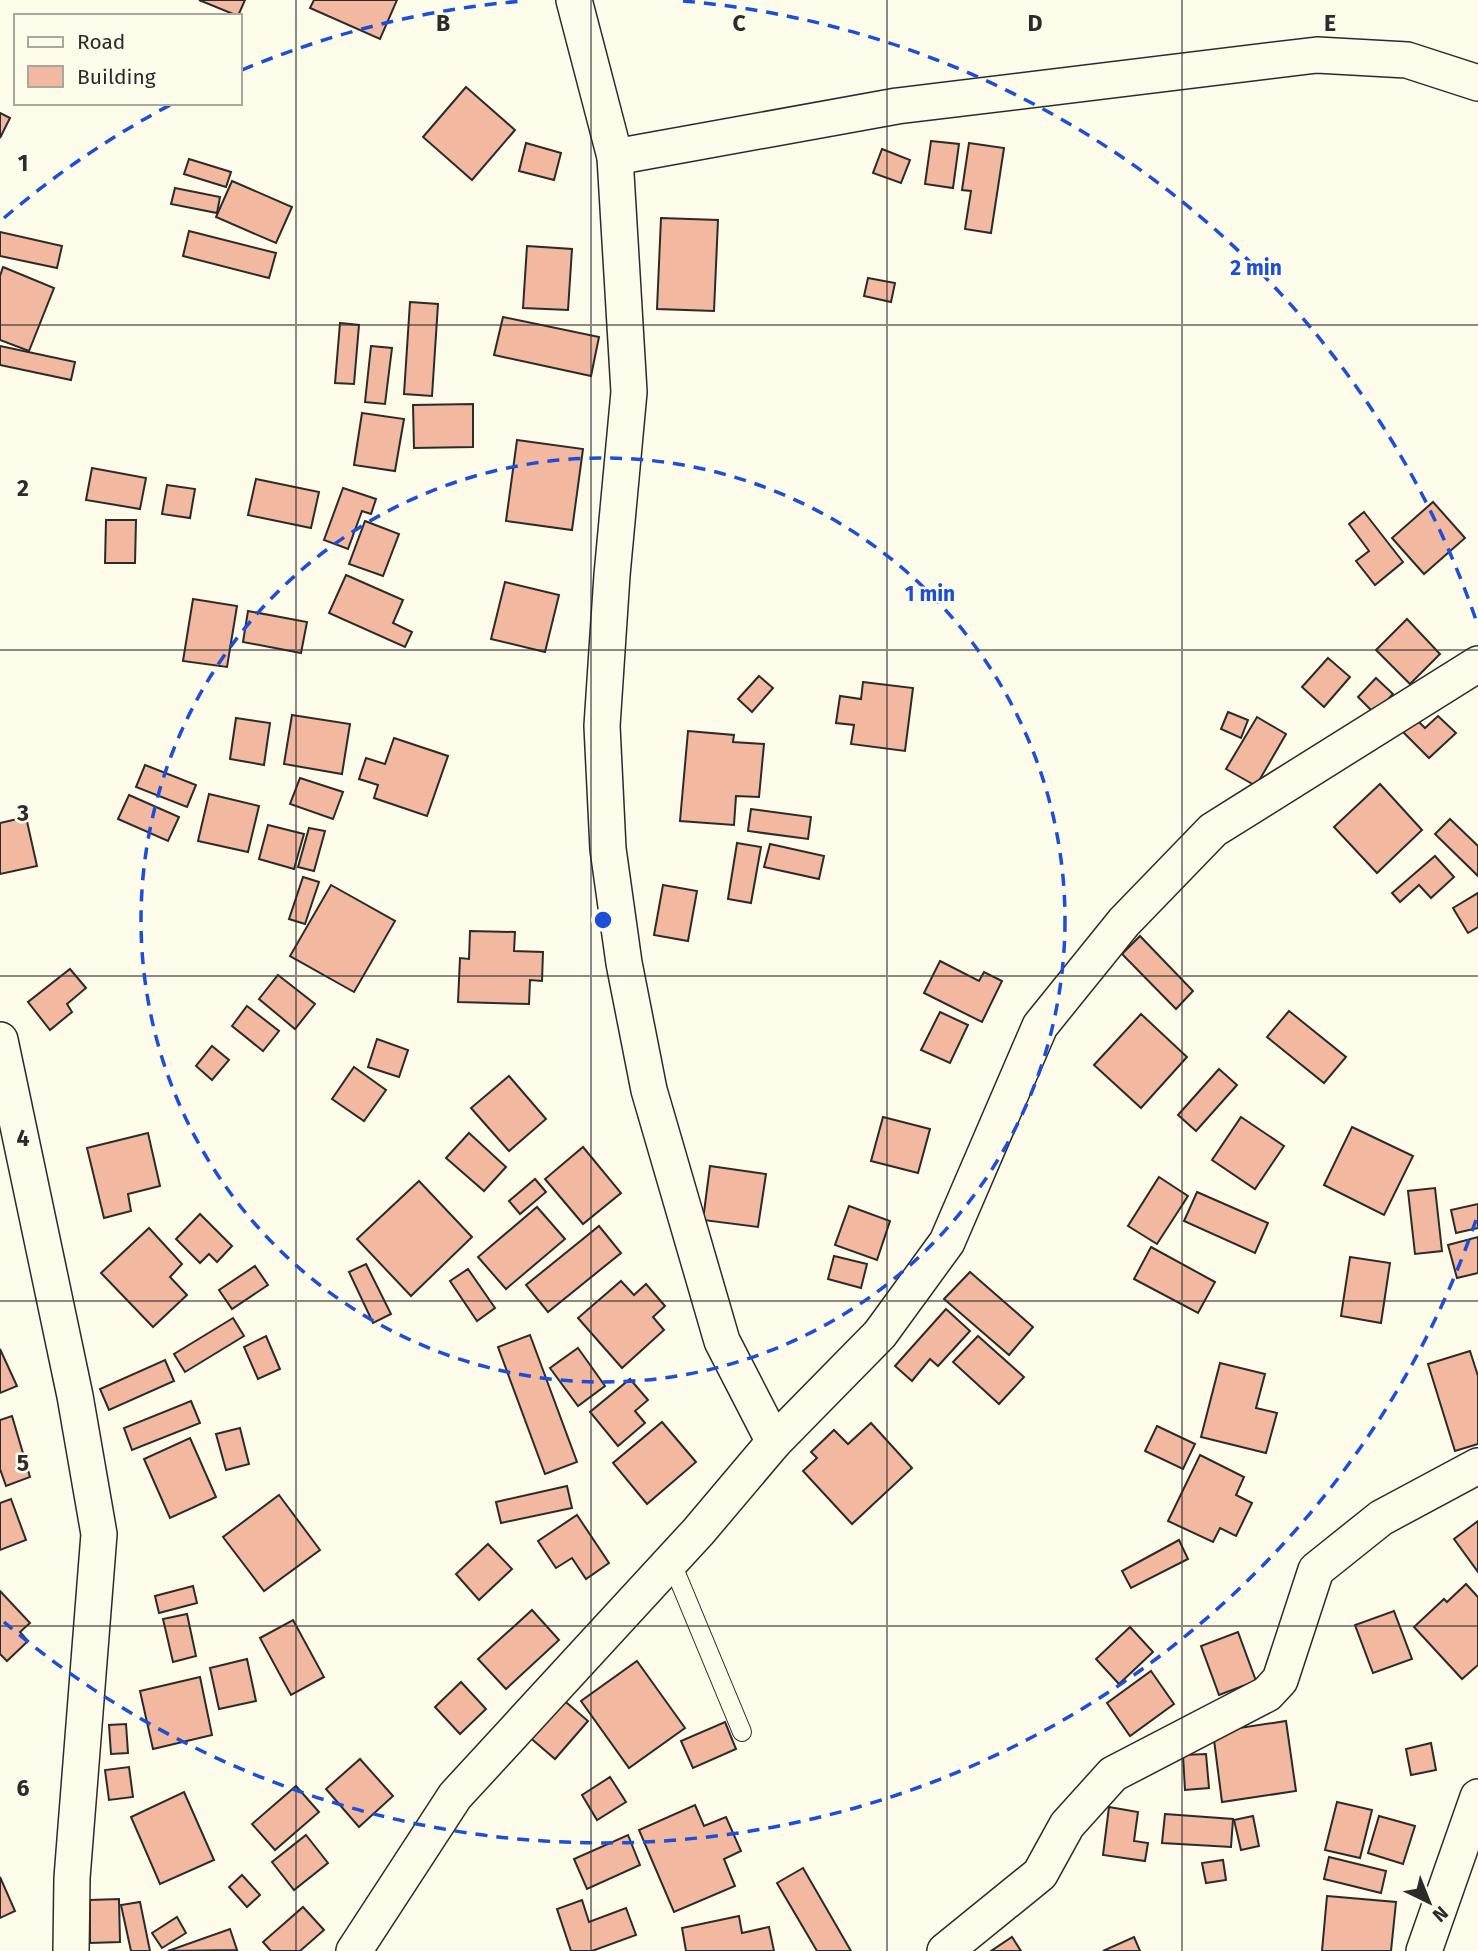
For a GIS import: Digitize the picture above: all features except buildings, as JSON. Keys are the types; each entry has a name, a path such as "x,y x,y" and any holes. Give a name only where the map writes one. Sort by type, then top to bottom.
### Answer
{"street":[{"path":"574,0 615,157 629,392 602,726 608,849 624,963 649,1090 722,1341 774,1442"},
{"path":"615,157 897,106 1317,55 1407,60 1478,83"},
{"path":"354,1951 455,1796 671,1561 774,1442 880,1334 947,1242 1041,1026 1124,922 1213,830 1478,664"},
{"path":"0,1040 6,1091 75,1396 99,1534 72,1878 71,1951"},
{"path":"945,1951 1040,1874 1067,1825 1114,1774 1267,1694 1280,1680 1316,1570 1381,1518 1478,1466"},
{"path":"1424,1951 1478,1797"}],"lane":[{"path":"671,1561 742,1732"}]}
